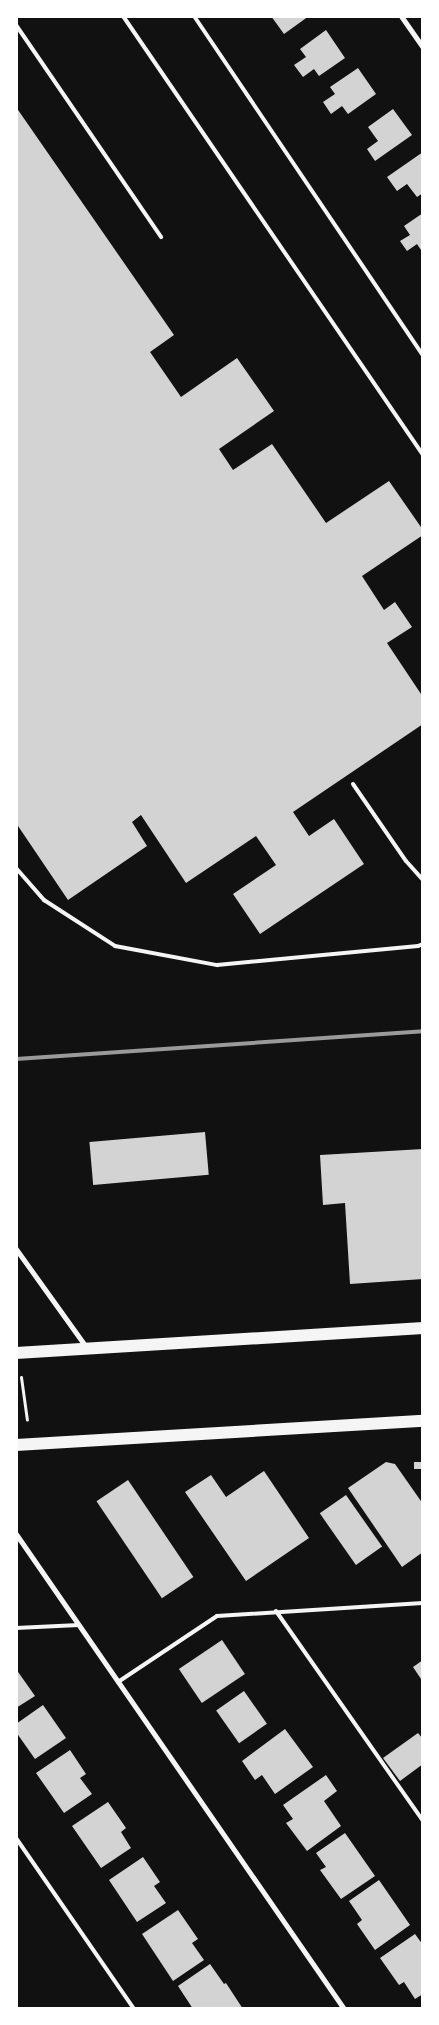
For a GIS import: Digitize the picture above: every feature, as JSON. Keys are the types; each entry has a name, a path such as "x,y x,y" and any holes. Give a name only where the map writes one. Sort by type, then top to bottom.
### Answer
{"main road":[{"path":"16,1353 423,1328"},
{"path":"16,1445 423,1421"}],"street":[{"path":"401,16 423,48"},
{"path":"16,1249 88,1349"},
{"path":"16,1534 344,2009"}],"lane":[{"path":"123,16 423,455"},
{"path":"194,16 423,355"},
{"path":"16,25 161,238"},
{"path":"353,784 406,861 423,880"},
{"path":"16,868 44,900 115,946 217,965 423,944"},
{"path":"118,1682 217,1616 423,1603"},
{"path":"276,1611 423,1820"},
{"path":"16,1628 79,1624"},
{"path":"16,1838 134,2009"}],"path":[{"path":"21,1377 27,1420"}],"building":[{"path":"271,16 309,16 284,34"},
{"path":"326,30 345,58 319,76 314,69 303,77 294,65 306,57 300,49"},
{"path":"358,68 376,94 348,114 342,106 331,114 323,102 335,94 330,87"},
{"path":"16,107 174,335 150,352 181,397 237,358 274,411 219,449 233,470 272,444 326,523 389,481 423,530 423,535 362,576 384,610 395,602 412,627 387,643 423,697 423,724 293,812 309,836 334,819 364,864 260,934 233,894 276,865 256,836 186,883 141,815 132,822 147,846 68,900 16,823"},
{"path":"393,109 412,135 375,161 367,149 378,141 368,127"},
{"path":"423,152 423,193 417,197 407,184 397,191 387,177"},
{"path":"423,213 423,253 417,244 407,251 400,241 410,235 404,226"},
{"path":"205,1132 209,1175 93,1185 89,1142"},
{"path":"423,1149 423,1279 350,1284 345,1203 323,1205 320,1155"},
{"path":"386,1462 395,1464 423,1504 423,1552 402,1567 348,1488"},
{"path":"414,1462 423,1462 423,1469 414,1469"},
{"path":"264,1471 309,1538 246,1581 185,1492 211,1475 226,1497"},
{"path":"128,1480 193,1577 162,1598 96,1501"},
{"path":"346,1495 382,1547 356,1565 320,1513"},
{"path":"222,1640 245,1674 202,1703 179,1669"},
{"path":"423,1660 423,1682 413,1667"},
{"path":"16,1669 35,1696 16,1708"},
{"path":"244,1691 267,1724 239,1743 216,1711"},
{"path":"43,1705 66,1738 35,1759 16,1732 16,1724"},
{"path":"285,1729 313,1767 275,1794 262,1775 255,1780 242,1761"},
{"path":"418,1733 423,1739 423,1764 400,1781 383,1758"},
{"path":"70,1750 86,1774 80,1778 92,1794 64,1813 36,1773"},
{"path":"326,1775 337,1791 324,1801 341,1826 307,1851 286,1823 293,1819 283,1805"},
{"path":"108,1802 126,1828 121,1832 131,1848 101,1868 72,1826"},
{"path":"345,1833 375,1876 341,1899 320,1870 326,1867 316,1853"},
{"path":"143,1857 160,1882 154,1886 166,1903 137,1922 109,1880"},
{"path":"379,1880 410,1925 375,1950 357,1924 362,1920 349,1901"},
{"path":"178,1910 198,1939 192,1943 204,1960 173,1981 142,1934"},
{"path":"415,1934 423,1945 423,1994 415,1999 404,1982 399,1985 380,1958"},
{"path":"210,1964 224,1984 226,1983 243,2009 193,2009 178,1986"}],"railway":[{"path":"16,1059 423,1031"}]}
